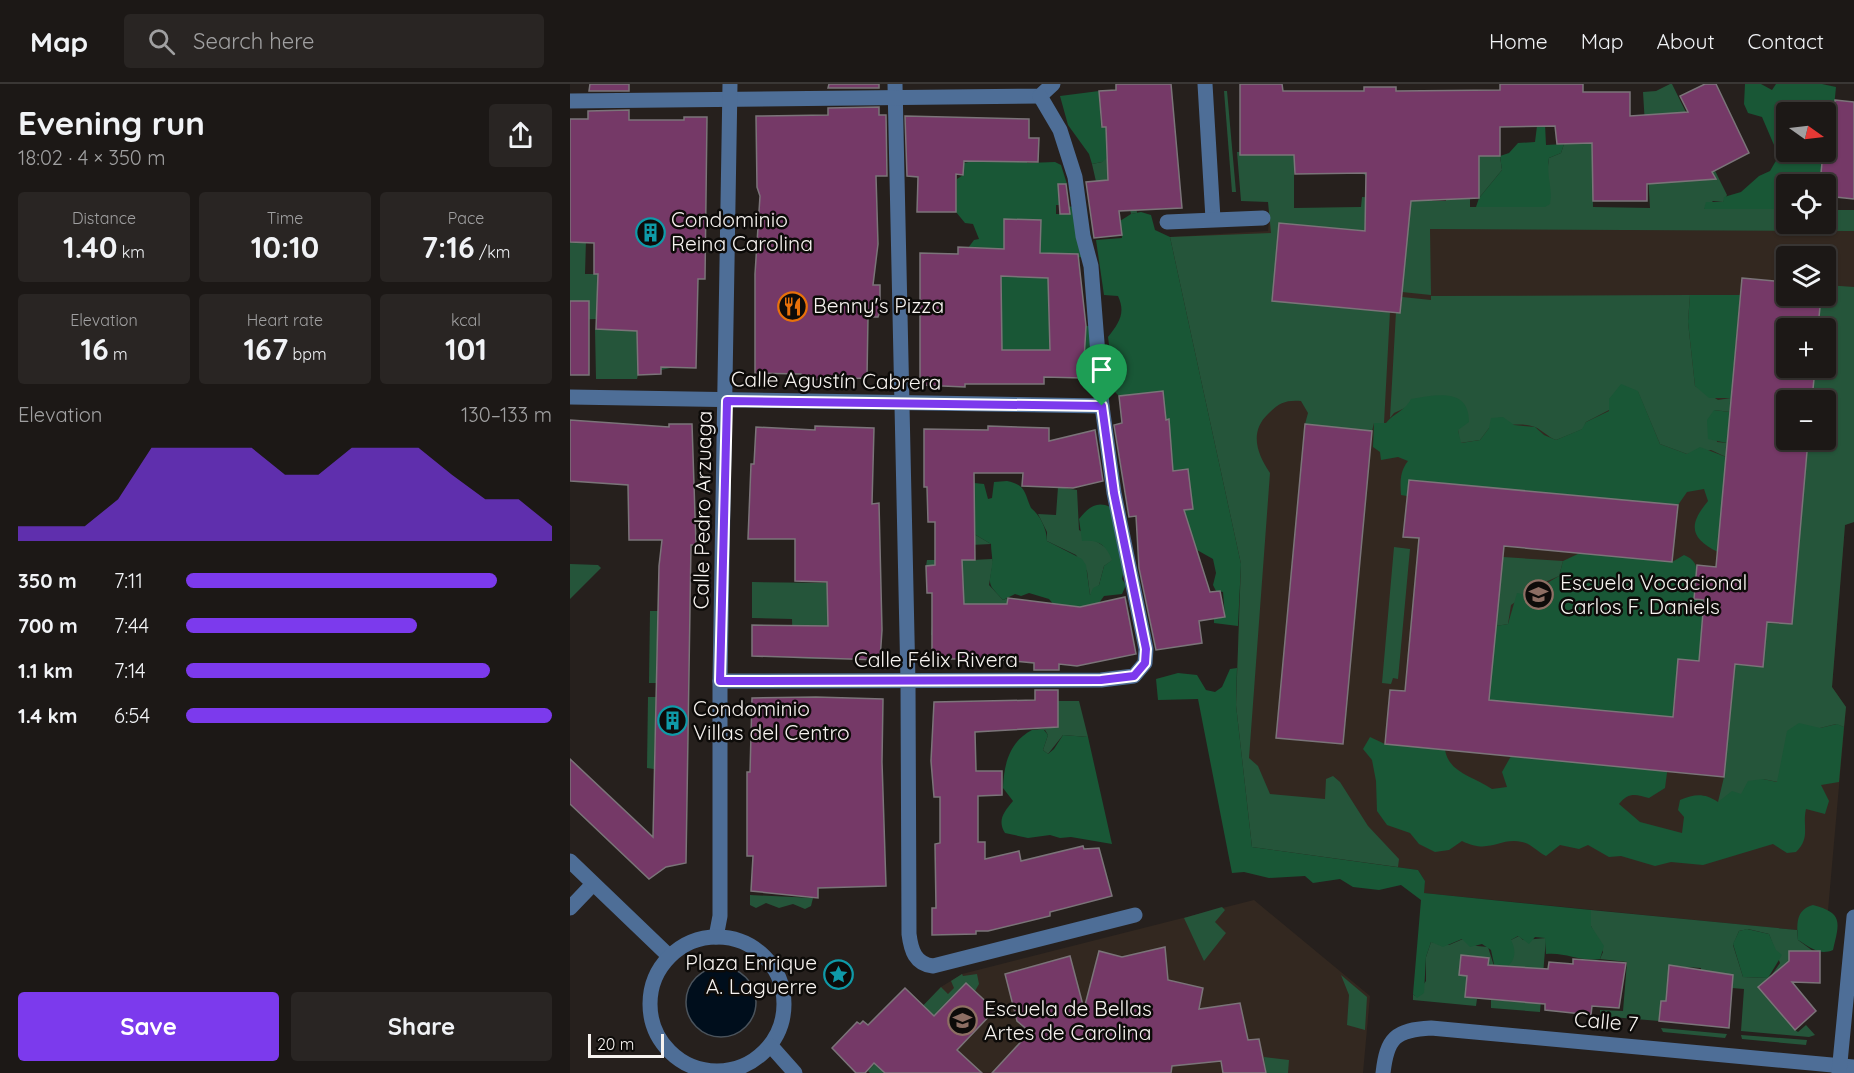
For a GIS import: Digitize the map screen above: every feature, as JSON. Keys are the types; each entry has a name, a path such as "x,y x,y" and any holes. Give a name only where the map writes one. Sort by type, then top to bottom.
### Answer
{"street":[{"path":"570,101 730,92 896,92 1041,96 1053,84"},
{"path":"1205,84 1213,219"},
{"name":"Calle Pedro Arzuaga","path":"716,937 720,916 720,681 727,401 730,92"},
{"path":"896,92 911,949 923,963 933,966 1135,915"},
{"path":"1041,96 1060,130 1075,177 1083,236 1091,266 1102,406"},
{"path":"1167,222 1263,218"},
{"name":"Calle Agustín Cabrera","path":"570,397 1102,406"},
{"name":"Calle Félix Rivera","path":"720,681 1101,680 1134,676 1145,663 1146,649 1114,493 1102,406"},
{"path":"570,861 669,956"},
{"path":"570,908 593,884"},
{"path":"1844,1068 1854,917"},
{"path":"716,937 743,941 764,955 779,977 785,1003 780,1028 771,1046 744,1066 718,1071 693,1066 670,1052 656,1030 650,1004 655,978 669,956 691,941 716,937"},
{"name":"Calle 7","path":"1383,1073 1389,1043 1397,1035 1405,1030 1431,1028 1844,1068"},
{"path":"771,1046 795,1073"}],"shaded area":[{"name":"Escuela Vocacional Carlos F. Daniels","path":"1362,207 1776,209 1776,234 1836,234 1836,210 1854,210 1854,522 1845,525 1832,687 1846,707 1826,933 1423,893 1425,881 1418,870 1252,847 1236,705 1241,564 1170,237 1268,231 1270,209"},
{"path":"1254,900 1370,996 1363,1073 870,1073 868,1071 890,1047 887,1043 941,987 962,974"}],"green space":[{"path":"1672,84 1727,195 1723,202 1713,201 1704,209 1776,209 1776,231 1430,229 1431,295 1402,292 1407,235 1279,224 1272,301 1390,311 1384,423 1374,423 1372,431 1305,424 1308,413 1301,401 1295,401 1276,407 1258,428 1259,451 1270,473 1249,758 1258,766 1270,794 1325,799 1326,779 1333,776 1340,782 1368,826 1399,859 1398,867 1252,847 1236,705 1241,564 1170,237 1271,233 1268,202 1241,201 1237,152 1241,155 1294,155 1294,208 1361,207 1362,197 1395,198 1396,176 1366,176 1362,173 1362,155 1432,173 1432,201 1446,201 1446,174 1470,198 1470,207 1545,207 1549,158 1561,153 1564,144 1592,142 1593,207 1650,208 1643,92 1656,91"},
{"path":"1745,84 1761,84 1772,90 1776,84 1822,84 1836,87 1835,102 1776,102 1776,150 1762,117 1748,113 1744,104"},
{"path":"1099,91 1101,127 1106,127 1107,158 1102,162 1092,164 1089,154 1068,125 1060,96"},
{"path":"1224,91 1227,91 1236,192 1232,192"},
{"path":"1545,124 1546,145 1564,144 1561,153 1549,158 1550,204 1545,207 1476,207 1479,198 1502,170 1500,156 1509,153 1518,143 1535,142 1537,126"},
{"path":"1027,149 1027,163 1055,162 1061,165 1067,184 1058,184 1059,205 1056,205 1056,214 1067,214 1067,207 1075,206 1085,257 1063,258 1068,284 1048,285 1049,318 1070,327 1089,326 1093,380 1083,378 1084,355 1039,350 1002,350 1002,334 975,334 978,307 1002,306 1001,282 968,248 974,240 979,239 973,224 965,223 956,212 957,179 963,175 964,163"},
{"path":"1107,151 1133,160 1137,213 1131,214 1130,209 1100,199 1092,164 1102,162"},
{"path":"1479,156 1500,156 1502,170 1479,198"},
{"path":"1776,161 1822,162 1821,174 1776,174 1776,209 1704,209 1706,202 1723,202 1724,197 1741,192 1759,176 1770,171"},
{"path":"588,172 585,274 639,274 675,367 638,375 637,379 596,379 595,329 633,330 598,286 596,319 570,320 570,242 576,242"},
{"path":"1836,210 1854,210 1854,231 1836,231"},
{"path":"1141,212 1151,215 1155,230 1170,237 1241,564 1238,626 1214,623 1214,619 1225,617 1223,592 1216,591 1213,585 1216,573 1213,559 1197,550 1182,510 1193,509 1165,472 1169,419 1149,421 1163,392 1119,396 1115,392 1108,337 1118,322 1121,308 1118,296 1104,295 1096,240 1122,238 1120,221 1131,214"},
{"path":"1836,286 1854,287 1854,522 1845,525 1832,687 1846,707 1844,727 1836,724 1820,728 1778,782 1763,779 1741,795 1718,802 1724,777 1735,664 1762,667 1767,623 1792,624 1807,450 1836,450 1836,390 1813,390 1814,378 1836,378 1836,318 1819,318 1820,306 1836,306"},
{"path":"1690,295 1688,322 1695,386 1718,400 1731,398 1730,412 1714,410 1717,442 1727,443 1726,457 1711,450 1687,454 1660,444 1638,392 1609,399 1609,410 1586,422 1583,429 1556,440 1535,427 1506,425 1489,428 1480,440 1460,443 1458,430 1407,407 1394,413 1390,418 1396,312 1400,312 1402,297 1431,300 1431,296"},
{"path":"1690,295 1740,295 1731,398 1709,398 1695,386 1688,322"},
{"path":"1621,384 1638,391 1660,444 1687,454 1700,447 1726,457 1718,552 1702,542 1695,530 1697,517 1708,501 1704,489 1687,492 1678,505 1409,480 1407,496 1401,495 1401,481 1403,469 1408,461 1398,457 1381,460 1380,452 1373,447 1374,423 1386,423 1411,399 1440,395 1457,398 1468,411 1469,422 1458,430 1461,443 1480,440 1489,428 1491,418 1503,417 1514,425 1535,427 1544,435 1556,440 1582,429 1586,422 1609,411 1609,399"},
{"path":"1714,410 1730,412 1727,443 1708,439 1707,420"},
{"path":"1007,481 1024,490 1031,508 1042,523 1047,541 1082,559 1086,565 1090,595 1093,588 1099,585 1104,566 1112,560 1101,544 1082,541 1079,519 1096,505 1110,507 1124,569 1122,579 1126,585 1122,594 1104,596 1099,603 1089,605 1099,658 1049,599 1029,593 1021,596 1015,594 1003,600 990,584 991,544 969,531 974,483 984,484 988,499 992,498 994,482"},
{"path":"1058,487 1077,490 1079,530 1108,549 1113,560 1104,566 1099,585 1090,595 1087,571 1076,555 1047,541 1047,532 1038,514 1056,515"},
{"path":"969,531 991,544 971,545 972,560 992,559 989,585 1003,600 1008,598 1007,612 977,634 931,635 932,625 956,604 962,564 926,566 927,560 963,560"},
{"path":"1394,547 1410,549 1398,679 1393,678 1391,684 1382,683"},
{"path":"1580,553 1672,562 1684,555 1690,558 1696,567 1694,599 1741,603 1703,617 1699,661 1678,659 1671,730 1656,716 1442,695 1438,673 1491,678 1496,626 1508,624 1517,593 1527,595 1559,576 1563,561"},
{"path":"1503,557 1563,561 1559,576 1541,584 1511,605 1508,624 1496,626"},
{"path":"570,564 598,565 601,568 570,599"},
{"path":"752,582 830,583 828,631 822,634 821,659 793,658 792,619 752,618"},
{"path":"650,611 658,611 656,683 649,683"},
{"path":"1237,668 1236,705 1252,847 1418,870 1425,881 1424,893 1591,910 1591,926 1604,946 1600,959 1546,954 1545,938 1535,937 1529,944 1518,936 1511,940 1514,958 1501,971 1495,969 1491,950 1482,944 1470,947 1462,939 1443,947 1431,942 1426,957 1424,993 1417,998 1413,994 1421,900 1401,885 1379,890 1353,887 1340,879 1313,883 1305,876 1269,878 1244,872 1232,873 1198,699 1158,700 1156,679 1178,673 1197,675 1206,690 1215,692 1222,687 1230,669"},
{"path":"648,697 656,697 654,769 647,768"},
{"path":"1058,701 1079,701 1088,737 1063,735 1048,754 1043,750 1048,735 1045,730 1032,730 1058,727"},
{"path":"1799,723 1820,728 1837,724 1844,727 1839,782 1821,785 1829,801 1825,814 1806,809 1805,837 1796,852 1787,853 1773,844 1703,865 1671,862 1655,866 1621,856 1609,857 1588,845 1579,849 1560,845 1546,856 1529,844 1514,841 1480,846 1462,841 1449,850 1435,852 1419,844 1410,833 1387,825 1377,811 1376,781 1372,760 1363,749 1370,737 1385,744 1445,750 1447,758 1457,769 1492,789 1507,787 1502,772 1511,756 1651,770 1668,765 1665,788 1649,798 1629,796 1619,804 1640,822 1682,833 1684,817 1678,810 1680,800 1699,795 1718,802 1732,791 1741,794 1748,781 1763,779 1777,782 1787,731"},
{"path":"1032,730 1044,730 1048,735 1043,750 1048,754 1063,735 1088,737 1112,844 1071,837 1060,838 1050,835 1028,838 1005,833 1002,820 1013,801 1003,788 1009,754 1018,741"},
{"path":"750,895 813,898 811,906 805,909 793,904 779,908 766,903 756,908 750,905"},
{"path":"1813,905 1830,911 1837,920 1833,950 1828,952 1811,948 1798,940 1800,914"},
{"path":"1222,907 1225,910 1215,922 1226,933 1204,961 1184,918"},
{"path":"1591,910 1797,930 1798,940 1813,951 1788,976 1781,968 1771,976 1780,963 1769,934 1748,929 1739,931 1733,945 1743,977 1768,978 1758,988 1795,1030 1798,1032 1806,1025 1815,1035 1809,1037 1741,1031 1744,989 1732,988 1733,975 1701,972 1701,968 1669,966 1666,1001 1661,1001 1659,1021 1600,1016 1600,1010 1623,1011 1627,962 1600,959 1603,952 1591,926"},
{"path":"1747,929 1769,934 1776,950 1782,955 1768,978 1743,977 1733,944 1739,931"},
{"path":"1519,936 1523,940 1546,938 1540,1012 1491,1008 1491,1000 1519,1002 1522,968 1508,967 1511,940"},
{"path":"1463,939 1477,946 1488,947 1494,966 1488,965 1489,958 1461,956 1459,975 1467,976 1465,997 1477,999 1476,1006 1413,1000 1413,994 1415,996 1426,981 1426,957 1431,942 1449,945"},
{"path":"962,974 963,976 977,974 979,984 975,991 966,983 883,1071 885,1073 870,1073 868,1071 890,1047 887,1043 941,987 948,994 954,988 951,981"},
{"path":"1341,975 1367,997 1365,1030 1347,1025 1349,995"},
{"path":"1661,1028 1727,1034 1725,1038 1663,1032"},
{"path":"1741,1035 1807,1040 1806,1045 1742,1039"},
{"path":"1264,1057 1289,1060 1288,1073 1266,1073"}],"water":[{"path":"721,967 734,970 746,977 753,989 756,1002 753,1015 746,1027 734,1034 721,1037 708,1034 696,1027 689,1015 686,1002 689,989 696,977 708,970"}],"building":[{"path":"590,84 629,84 629,91 589,91"},
{"path":"829,84 879,84 879,88 828,88"},
{"path":"1116,84 1171,84 1182,208 1119,211 1122,235 1094,238 1086,182 1108,180 1106,127 1102,127 1099,91 1116,90"},
{"path":"1240,84 1282,84 1283,91 1364,91 1364,87 1396,87 1396,91 1500,90 1500,84 1583,84 1583,92 1630,92 1630,116 1688,112 1680,96 1705,84 1716,84 1749,153 1712,172 1716,179 1647,184 1647,201 1593,201 1592,143 1557,144 1555,126 1500,127 1500,156 1479,156 1479,198 1411,201 1400,313 1272,301 1279,223 1365,231 1366,173 1295,174 1294,155 1240,155"},
{"path":"1835,100 1854,102 1854,199 1836,197 1836,174 1821,174 1822,162 1836,162"},
{"path":"879,107 879,115 886,115 887,176 876,176 878,244 873,285 880,285 880,311 878,317 868,317 867,378 801,380 801,374 755,373 755,274 760,196 757,187 756,116 828,115 828,108"},
{"name":"Condominio Reina Carolina","path":"629,110 629,120 684,120 684,117 707,117 705,279 698,279 696,368 661,367 661,374 638,375 637,331 596,329 598,274 594,274 594,243 570,242 570,119 588,119 588,111"},
{"path":"905,116 1029,119 1029,138 1039,138 1038,162 964,161 963,175 956,174 956,212 917,212 918,177 907,176"},
{"path":"1058,184 1066,184 1070,214 1060,214"},
{"path":"1004,219 1041,220 1040,253 1078,254 1086,326 1083,378 1044,377 1044,384 965,384 965,387 920,385 920,253 958,254 958,247 1004,249","holes":["1001,276 1048,278 1050,350 1002,350"]},
{"path":"1742,278 1776,281 1776,306 1820,306 1819,318 1776,318 1776,378 1814,378 1813,390 1776,390 1776,450 1807,450 1792,624 1767,622 1763,667 1735,664 1724,777 1385,744 1390,690 1405,691 1419,538 1403,537 1409,480 1678,505 1672,562 1504,546 1489,700 1673,717 1678,659 1699,661 1704,600 1694,599 1697,565 1716,567"},
{"path":"570,301 589,301 589,375 570,375"},
{"path":"1163,391 1166,420 1169,419 1173,471 1188,469 1193,509 1184,510 1210,592 1220,591 1225,617 1199,621 1202,643 1156,650 1139,568 1136,516 1129,517 1114,425 1122,423 1119,396"},
{"path":"570,420 669,427 669,424 692,424 696,545 691,545 686,863 666,867 649,879 570,804 570,759 653,837 659,566 662,540 629,540 628,485 570,481"},
{"path":"1305,424 1372,431 1343,744 1276,738"},
{"path":"815,426 874,428 872,504 879,503 882,630 880,660 752,656 752,625 828,626 827,582 795,581 795,539 748,539 751,464 754,464 756,427 815,430"},
{"path":"988,426 1049,428 1049,441 1095,430 1103,481 1073,488 1022,486 1023,473 974,473 975,560 962,560 964,604 1007,604 1008,598 1080,607 1125,597 1136,654 1077,666 1059,664 1059,670 1034,670 1034,663 992,659 932,659 932,593 927,593 926,566 935,565 935,522 928,522 927,487 924,487 924,429 988,430"},
{"path":"1035,690 1058,690 1058,727 975,732 976,771 1002,771 1002,795 978,796 978,842 985,842 985,859 1019,851 1021,861 1083,846 1084,849 1099,848 1112,896 1050,912 1050,916 988,931 976,931 976,934 932,935 932,908 936,908 935,844 940,843 940,797 934,797 931,761 934,702 1035,700"},
{"path":"752,698 883,699 882,762 886,886 818,888 818,898 751,891 753,856 747,856 747,772 750,772"},
{"path":"1165,947 1168,980 1203,988 1199,1009 1240,1003 1248,1040 1259,1039 1266,1073 1223,1073 1221,1061 1172,1066 1171,1073 992,1073 1030,1032 1017,1021 1005,974 1070,956 1084,1009 1099,951 1122,957"},
{"path":"1789,951 1820,951 1820,983 1792,982 1816,1011 1795,1030 1758,987 1789,961"},
{"path":"1461,955 1489,958 1488,965 1548,969 1549,962 1573,964 1573,959 1626,963 1619,1008 1592,1006 1591,1015 1545,1010 1545,1004 1465,997 1467,976 1459,975"},
{"path":"1669,965 1733,975 1729,1028 1659,1021 1661,1001 1666,1001"},
{"path":"966,983 995,1010 957,1050 982,1073 885,1073 874,1063 865,1073 856,1073 832,1048 857,1022 860,1024 863,1021 868,1025 905,988 934,1016"}],"place":[{"name":"Condominio Reina Carolina","path":"650,232"},
{"name":"Benny's Pizza","path":"792,306"},
{"name":"Escuela Vocacional Carlos F. Daniels","path":"1539,595"},
{"name":"Condominio Villas del Centro","path":"672,721"},
{"name":"Plaza Enrique A. Laguerre","path":"838,975"},
{"name":"Escuela de Bellas Artes de Carolina","path":"963,1021"}],"route":[{"path":"727,401 880,401 1102,406 1114,493 1146,649 1145,663 1134,676 1101,680 720,681 727,401"}]}
